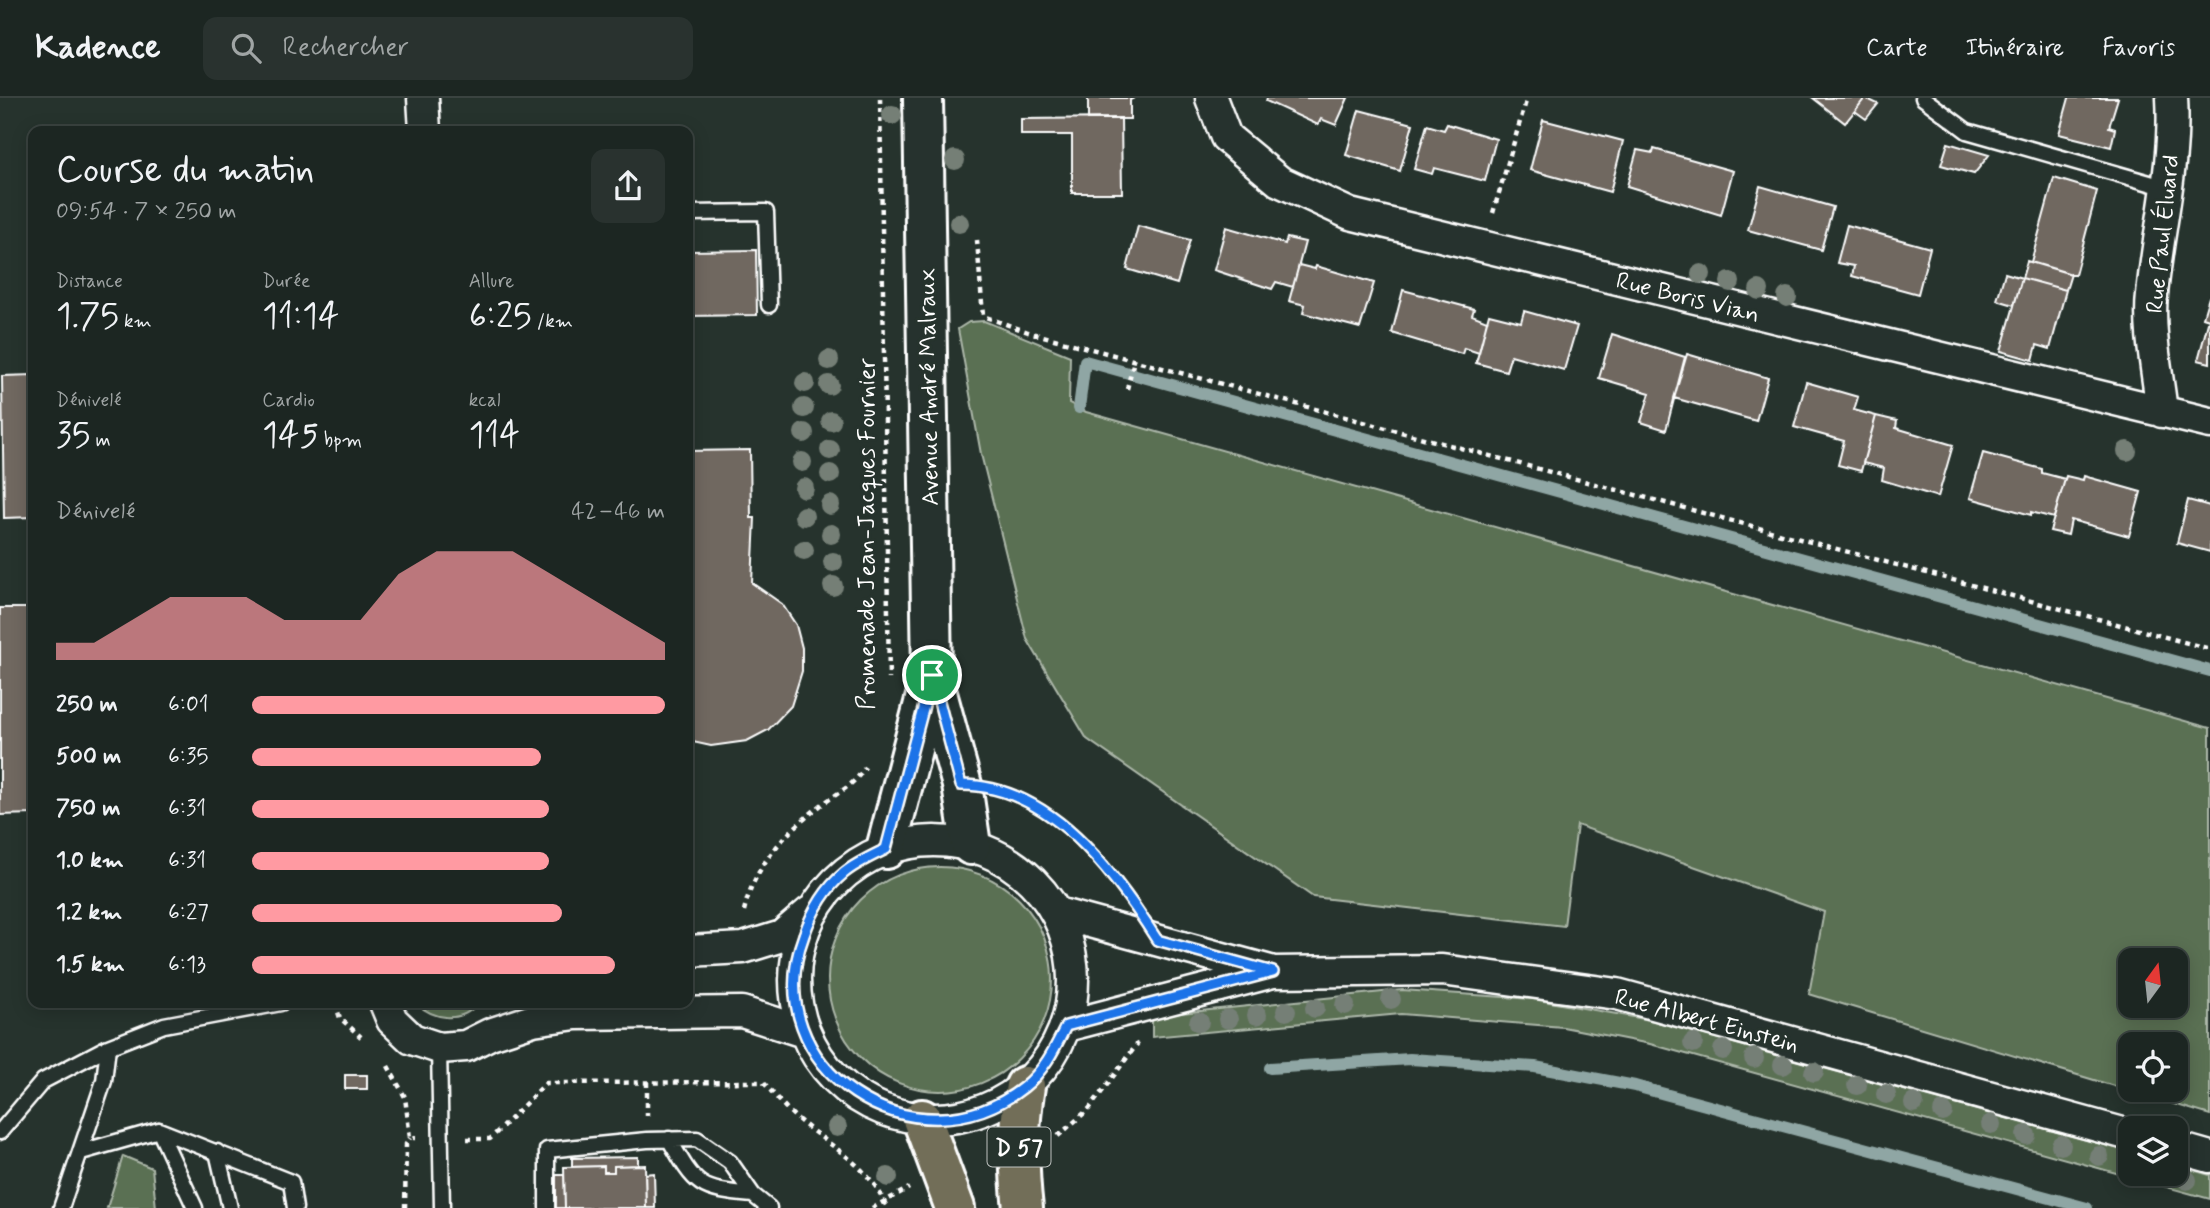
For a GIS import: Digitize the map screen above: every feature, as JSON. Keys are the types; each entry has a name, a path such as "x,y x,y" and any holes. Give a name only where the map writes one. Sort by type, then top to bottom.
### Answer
{"main road":[{"name":"D 57","path":"1023,1208 1018,1173 1020,1118 1025,1086"},
{"path":"922,1119 949,1192"}],"street":[{"path":"423,98 425,126"},
{"name":"Avenue André Malraux","path":"923,98 932,675 961,785 971,845"},
{"name":"Rue Boris Vian","path":"1211,98 1226,137 1279,181 1350,214 2210,423"},
{"name":"Rue Paul Éluard","path":"2162,412 2151,298 2174,122 2172,98"},
{"name":"Avenue André Malraux","path":"886,849 905,786 932,675"},
{"path":"693,951 743,948 782,936 813,910 844,873 886,849 934,840 971,845 1005,860 1035,883 1057,913 1070,950 1074,988 1066,1026 1050,1058 1025,1086 995,1106 960,1117 922,1119 884,1110 850,1092 823,1065 804,1032 795,994 796,955 813,910"},
{"name":"Rue Albert Einstein","path":"1057,913 1273,972"},
{"name":"Rue Albert Einstein","path":"1066,1026 1142,1004 1273,972 1443,970 1617,994 2118,1132"},
{"path":"387,1008 392,1020 412,1039 439,1048 466,1046 490,1034 533,1020 576,1014 707,1010 742,1012 804,1032"},
{"path":"490,1034 509,1008"},
{"path":"2188,1151 2210,1157"}],"lane":[{"path":"1923,98 1967,131 2167,188"},
{"path":"693,213 766,212 769,305"},
{"path":"0,1132 43,1081 107,1047 163,1025 254,1008"},
{"path":"61,1208 104,1081 107,1047"},
{"path":"439,1048 442,1208"},
{"path":"81,1152 159,1130 291,1182 295,1208"},
{"path":"159,1130 195,1208"},
{"path":"669,1139 692,1179 720,1192 753,1195"},
{"path":"547,1208 547,1150 697,1139 730,1162 753,1195 769,1208"},
{"path":"217,1152 230,1208"}],"path":[{"name":"Promenade Jean-Jacques Fournier","path":"880,98 889,681"},
{"path":"1483,247 1527,98"},
{"path":"977,240 983,316 1134,360 2210,649"},
{"path":"1127,389 1134,360"},
{"path":"743,916 750,885 764,861 793,828 821,805 855,783 872,756"},
{"path":"855,783 905,786"},
{"path":"961,785 999,788 1023,797 1044,812 1078,841 1128,895 1157,940"},
{"path":"1054,1141 1089,1109 1138,1046 1142,1004"},
{"path":"337,1008 340,1018 370,1046"},
{"path":"386,1063 405,1097 410,1138 405,1144 405,1208"},
{"path":"410,1138 489,1139 546,1083 763,1082 799,1121 834,1143 862,1171 887,1208"},
{"path":"872,1208 916,1184 949,1192"}],"green space":[{"path":"984,321 1070,356 1069,403 1086,412 2210,728 2210,1115 2167,1102 2188,1102 2188,1032 2118,1032 2118,1087 1809,994 1824,912 1577,825 1564,926 1313,897 1087,739 1027,639 981,454 958,329 969,322"},
{"path":"940,867 962,869 993,880 1011,892 1027,908 1039,926 1047,946 1052,979 1050,1001 1039,1032 1027,1050 1011,1066 993,1078 973,1086 940,1091 918,1089 887,1078 869,1066 853,1050 841,1032 833,1012 828,979 830,957 841,926 853,908 869,892 887,880 907,872"},
{"path":"1402,990 1533,999 1650,1020 2118,1149 2118,1174 1650,1044 1563,1027 1401,1014 1152,1037 1152,1016"},
{"path":"473,1008 456,1017 439,1016 423,1009"},
{"path":"123,1156 152,1168 156,1208 107,1208"},
{"path":"2188,1169 2210,1175 2210,1199 2163,1186 2188,1186"}],"building":[{"path":"1088,98 1134,98 1130,100 1130,119 1088,119"},
{"path":"1267,98 1348,98 1336,125 1321,119 1318,125 1266,101"},
{"path":"1813,98 1865,98 1845,123"},
{"path":"1865,98 1878,104 1866,119 1855,111"},
{"path":"2069,98 2118,98 2109,127 2115,129 2111,147 2059,134"},
{"path":"1359,110 1413,124 1400,171 1346,155"},
{"path":"1121,118 1122,193 1072,193 1072,135 1021,135 1021,119"},
{"path":"1543,120 1623,141 1610,192 1530,170"},
{"path":"1447,124 1496,139 1485,181 1434,168 1432,174 1414,169 1427,125 1444,130"},
{"path":"1948,143 1989,155 1974,174 1941,165"},
{"path":"1654,149 1733,171 1721,215 1627,186 1637,150 1653,153"},
{"path":"2054,178 2097,191 2075,275 2031,262"},
{"path":"1760,186 1833,207 1821,250 1748,230"},
{"path":"1847,225 1930,248 1918,294 1852,276 1854,266 1837,263"},
{"path":"1138,226 1190,240 1177,284 1127,269"},
{"path":"1226,227 1285,244 1287,238 1305,242 1293,287 1276,282 1272,289 1214,270"},
{"path":"756,250 757,315 693,316 693,251"},
{"path":"2027,261 2071,274 2066,290 2022,278"},
{"path":"1299,265 1315,269 1316,266 1374,283 1360,328 1303,313 1305,305 1289,301"},
{"path":"2005,273 2022,278 2014,305 1997,300"},
{"path":"2022,278 2066,290 2050,349 2037,345 2033,360 2001,351"},
{"path":"1403,290 1474,309 1472,315 1487,321 1479,353 1464,348 1462,354 1392,333"},
{"path":"2209,297 2210,363 2198,360 2209,319 2203,317"},
{"path":"1524,311 1577,326 1564,370 1511,355 1506,371 1476,363 1489,314 1521,322"},
{"path":"1612,334 1685,357 1666,430 1641,422 1650,393 1599,378"},
{"path":"1687,354 1768,378 1756,421 1674,398"},
{"path":"28,375 28,517 4,518 2,376"},
{"path":"1806,382 1858,397 1854,410 1876,416 1861,471 1838,465 1844,441 1794,427"},
{"path":"1876,416 1897,421 1896,428 1953,445 1938,497 1882,480 1884,468 1863,463"},
{"path":"750,450 751,518 755,518 752,583 782,604 796,625 802,648 802,671 791,706 768,730 747,741 711,746 693,742 693,451"},
{"path":"1983,453 2042,469 2042,473 2065,479 2054,518 2031,512 2031,515 1970,498"},
{"path":"2066,476 2083,480 2084,476 2141,492 2129,536 2071,520 2068,535 2050,531"},
{"path":"2188,500 2210,506 2210,552 2177,543"},
{"path":"0,608 28,608 28,814 0,815"},
{"path":"345,1075 367,1075 367,1089 345,1089"},
{"path":"638,1157 638,1165 614,1166 614,1172 604,1172 604,1166 572,1167 572,1158"},
{"path":"645,1165 646,1208 565,1208 564,1167 604,1166 604,1172 614,1172 614,1166"},
{"path":"654,1173 655,1208 646,1208 645,1174"},
{"path":"556,1175 564,1175 565,1208 556,1208"}],"waterway":[{"path":"1079,408 1085,361 2210,671"},
{"path":"1270,1068 1410,1059 1535,1067 1635,1086 2087,1208"}],"route":[{"path":"932,675 961,785 999,788 1023,797 1044,812 1078,841 1128,895 1157,940 1273,972 1142,1004 1066,1026 1050,1058 1025,1086 995,1106 960,1117 922,1119 884,1110 850,1092 823,1065 804,1032 795,994 796,955 813,910 844,873 886,849 905,786 932,675"}]}
